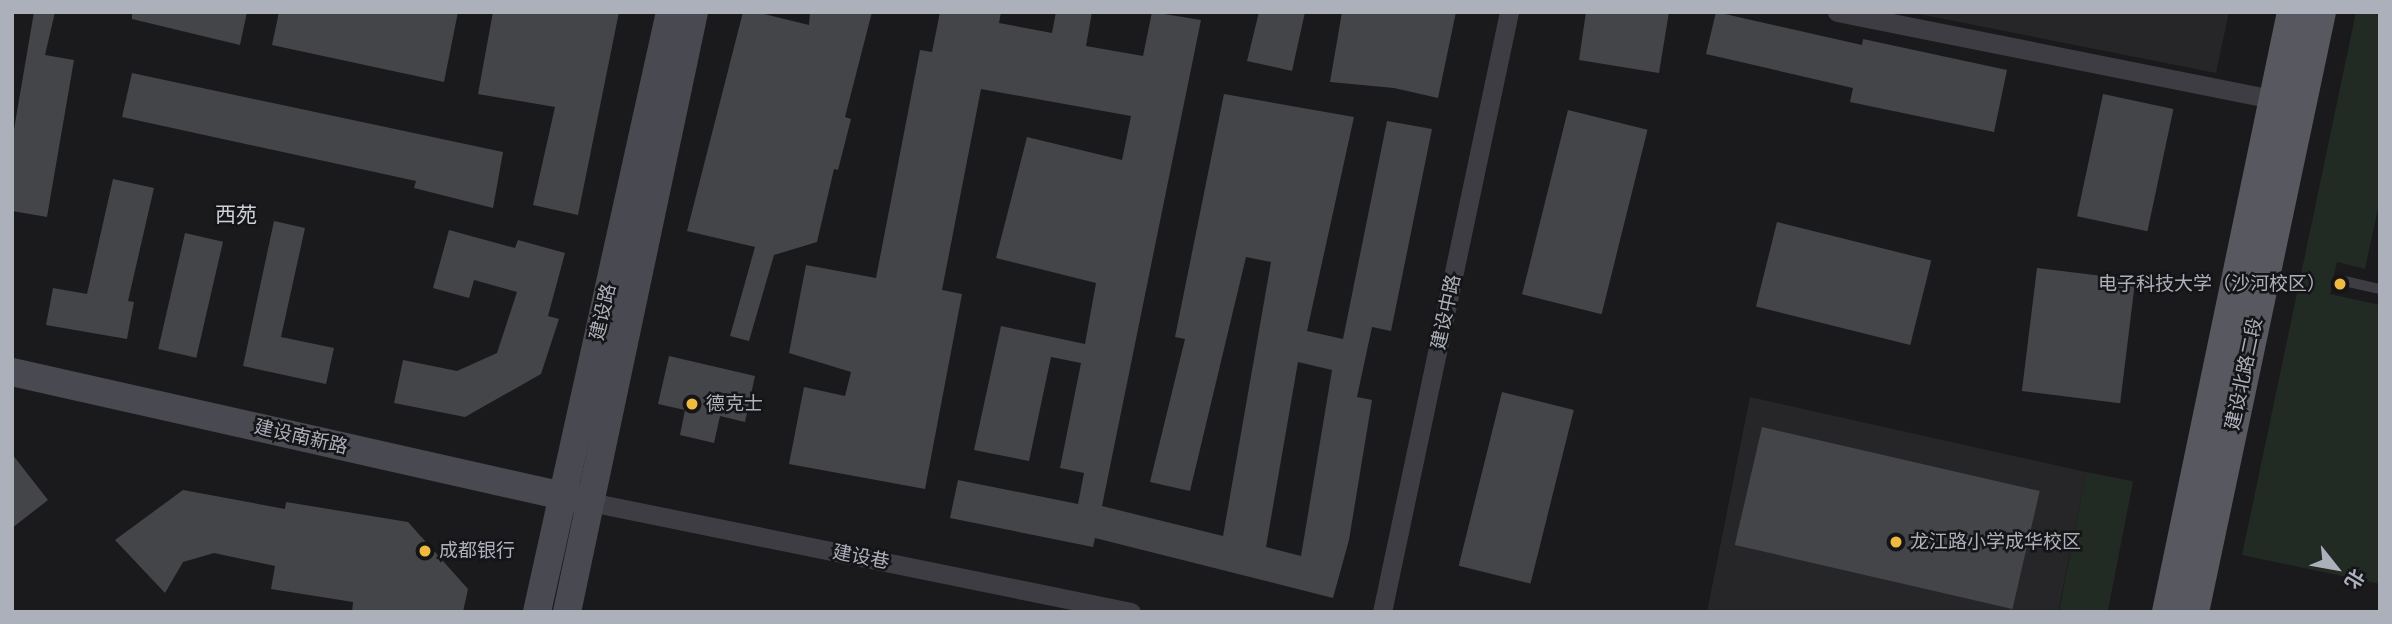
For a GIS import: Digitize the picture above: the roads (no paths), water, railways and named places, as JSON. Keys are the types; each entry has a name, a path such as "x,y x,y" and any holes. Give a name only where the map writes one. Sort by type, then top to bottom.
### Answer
{"main road":[{"name":"建设北路二段","path":"2168,612 2293,12"},
{"name":"建设北路二段","path":"2193,612 2320,12"}],"street":[{"name":"建设路","path":"537,612 670,12"},
{"name":"建设路","path":"567,612 694,12"},
{"name":"建设中路","path":"1382,612 1510,12"},
{"path":"1837,12 2273,99"},
{"name":"建设南新路","path":"12,372 590,502"},
{"name":"建设巷","path":"590,502 1131,612"}],"lane":[{"path":"2340,280 2380,289"}],"place":[{"name":"电子科技大学（沙河校区）","path":"2340,284"},
{"name":"德克士","path":"692,404"},
{"name":"龙江路小学成华校区","path":"1896,542"},
{"name":"成都银行","path":"425,551"}],"district":[{"name":"西苑","path":"236,215"}]}
